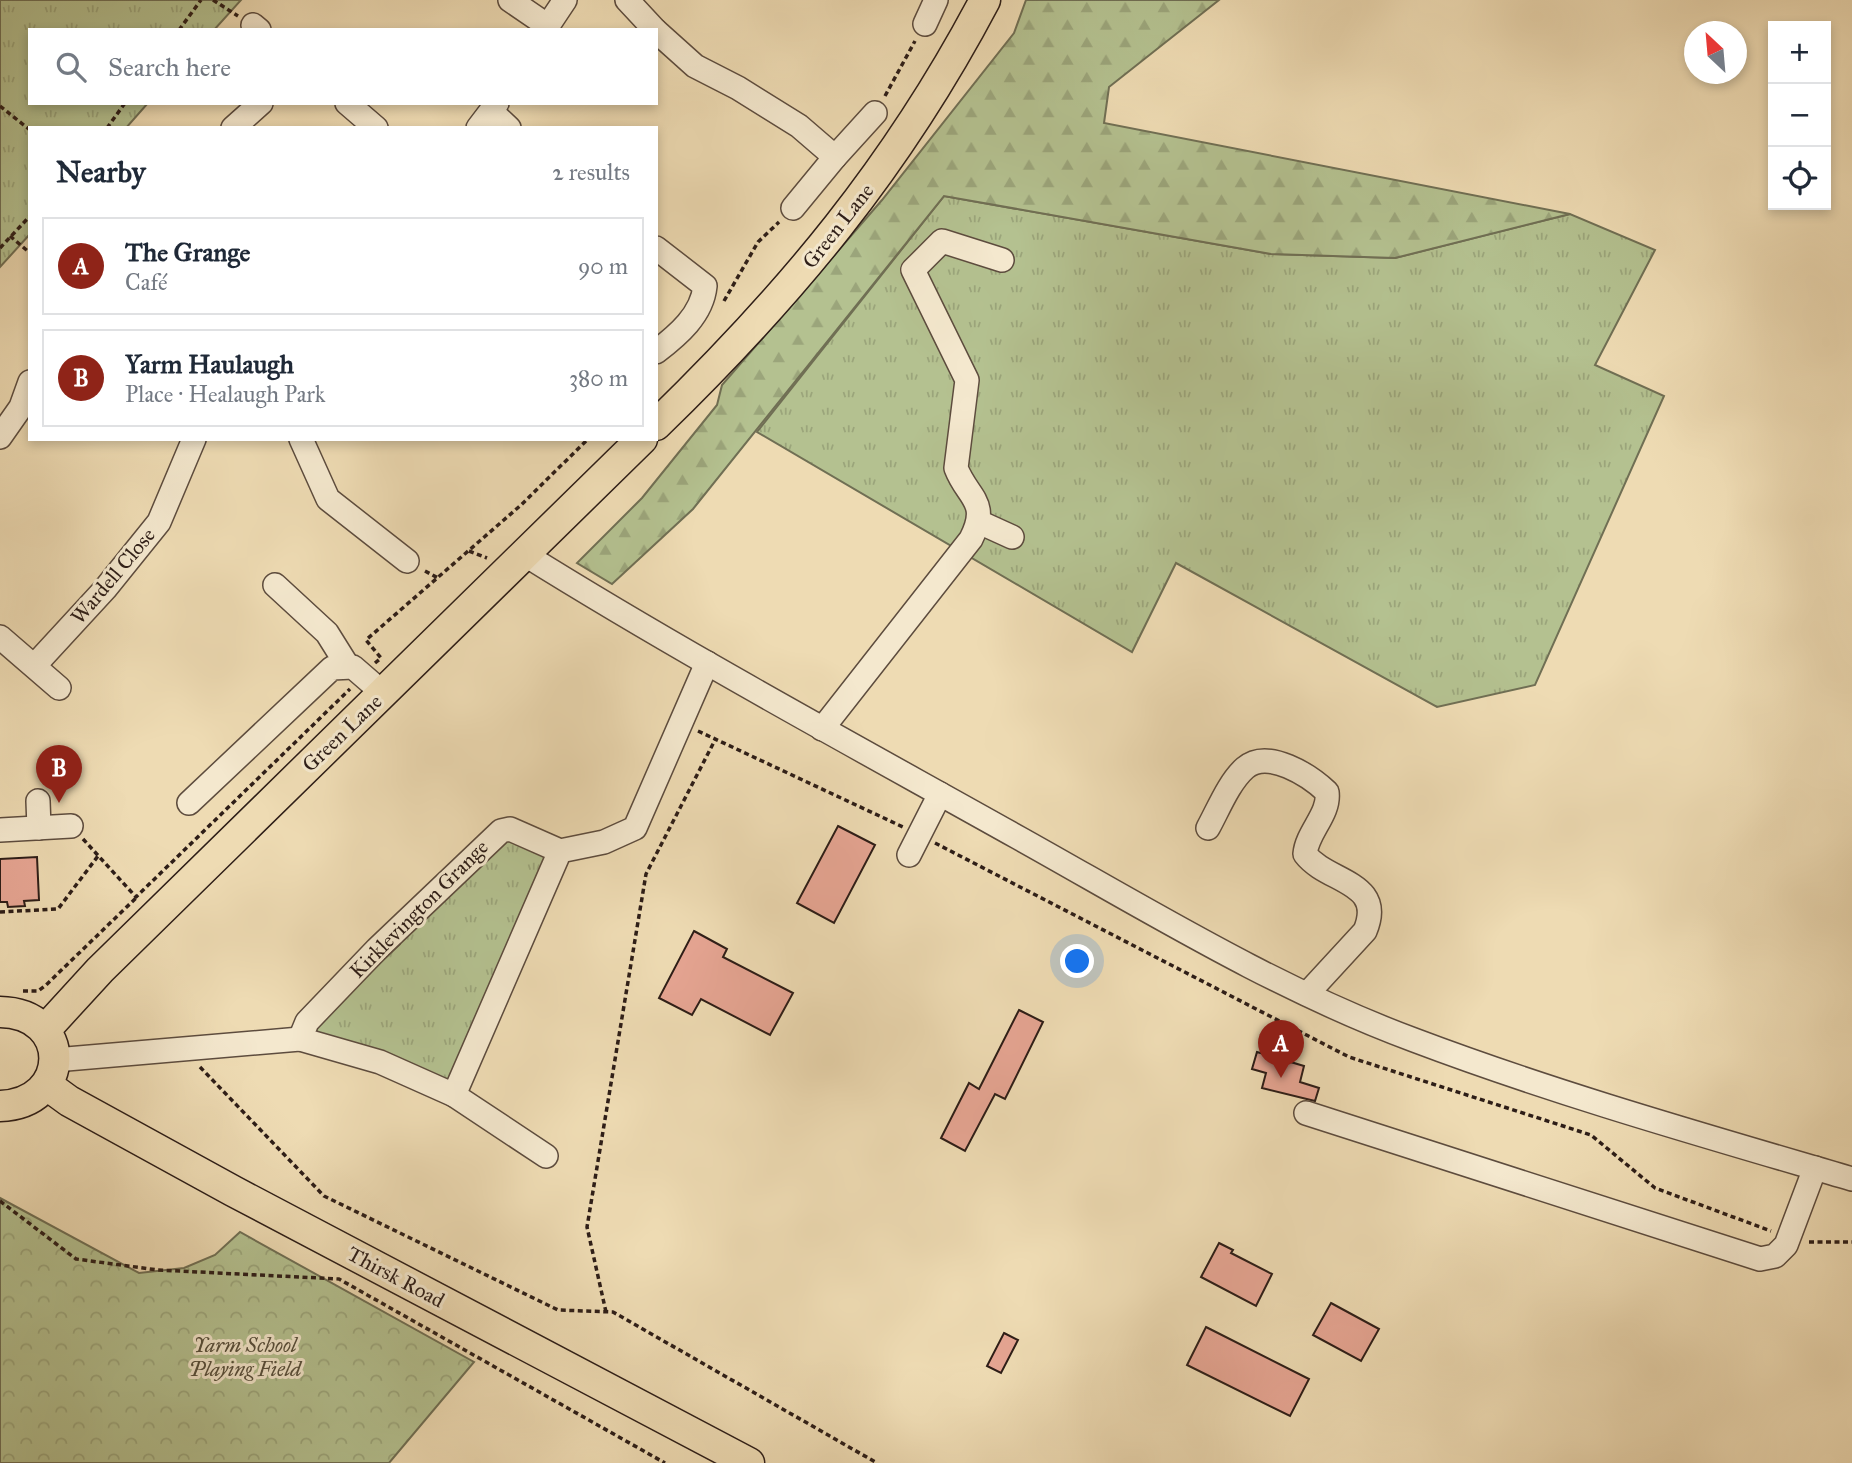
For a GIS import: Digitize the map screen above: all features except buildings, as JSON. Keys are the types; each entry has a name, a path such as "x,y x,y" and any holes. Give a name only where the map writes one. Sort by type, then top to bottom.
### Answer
{"main road":[{"name":"Green Lane","path":"658,423 746,338 846,218 916,120 985,0"},
{"name":"Green Lane","path":"45,1030 100,970 640,441"},
{"path":"0,1106 18,1106 34,1098 60,1067 51,1039 45,1030 32,1018 17,1012 6,1001"},
{"name":"Thirsk Road","path":"60,1067 69,1101 245,1198 749,1463"}],"street":[{"path":"510,0 547,28 565,0"},
{"path":"627,0 654,28"},
{"path":"925,24 936,0"},
{"path":"658,32 695,66 738,88 799,126 835,157"},
{"path":"235,126 259,105"},
{"path":"349,105 374,126"},
{"path":"793,208 875,113"},
{"path":"489,114 506,126"},
{"path":"822,729 971,539 979,522 975,496 956,467 967,380 913,270 942,241 1002,260"},
{"path":"658,252 705,286 704,301 698,312 658,350"},
{"path":"0,437 21,407 28,388"},
{"name":"Wardell Close","path":"35,665 106,589 159,522 193,441"},
{"path":"302,441 328,499 392,559"},
{"path":"979,522 1012,537"},
{"path":"524,554 822,729 1193,935 1307,994 1413,1040 1852,1178"},
{"path":"275,585 327,634 347,665"},
{"path":"0,637 59,688"},
{"path":"454,1095 560,851 604,842 635,828 707,663"},
{"path":"189,803 326,672 337,665 347,665 358,670 383,693"},
{"path":"1208,828 1245,767 1259,761 1278,763 1301,773 1327,792 1328,800 1306,844 1306,854 1313,864 1357,889 1367,898 1370,918 1360,937 1307,994"},
{"path":"914,844 940,794"},
{"path":"38,801 39,828"},
{"path":"0,830 71,826"},
{"name":"Kirklevington Grange","path":"300,1039 307,1022 493,836 510,829 560,851"},
{"path":"60,1067 182,1048 300,1039 380,1062 454,1095 546,1156"},
{"path":"1306,1113 1760,1259 1775,1256 1789,1237 1815,1168"}],"path":[{"path":"180,28 201,0"},
{"path":"213,0 256,28"},
{"path":"875,113 925,24"},
{"path":"108,126 124,105"},
{"path":"0,106 28,128"},
{"path":"0,248 28,218"},
{"path":"10,236 28,251"},
{"path":"682,723 914,844 1349,1057 1591,1135 1655,1188 1805,1242 1852,1242"},
{"path":"606,1312 587,1227 646,874 716,739"},
{"path":"0,912 58,909 98,856"},
{"path":"6,1001 38,991 46,985 136,897"},
{"path":"182,1048 324,1196 558,1310 612,1312 877,1463"},
{"path":"0,1201 76,1259 158,1270 339,1279 665,1463"}],"green space":[{"path":"0,0 241,0 216,28 28,28 28,105 146,105 128,126 28,126 28,236 0,267"},
{"path":"1026,0 1219,0 1109,87 1104,123 1570,214 1395,258 1271,254 944,196 693,509 612,584 577,563 642,498 717,405 722,385 882,200 1014,33"},
{"path":"944,196 1271,254 1395,258 1570,214 1655,250 1595,365 1664,396 1535,685 1437,707 1176,563 1132,652 757,432"},
{"path":"504,838 545,855 546,861 448,1081 318,1035 315,1025 400,944 400,936"},
{"name":"Yarm School Playing Field","path":"0,1198 139,1273 184,1268 215,1255 240,1232 474,1362 389,1463 0,1463"}],"place":[{"name":"Yarm Haulaugh","path":"59,803"},
{"name":"The Grange","path":"1281,1078"}]}
